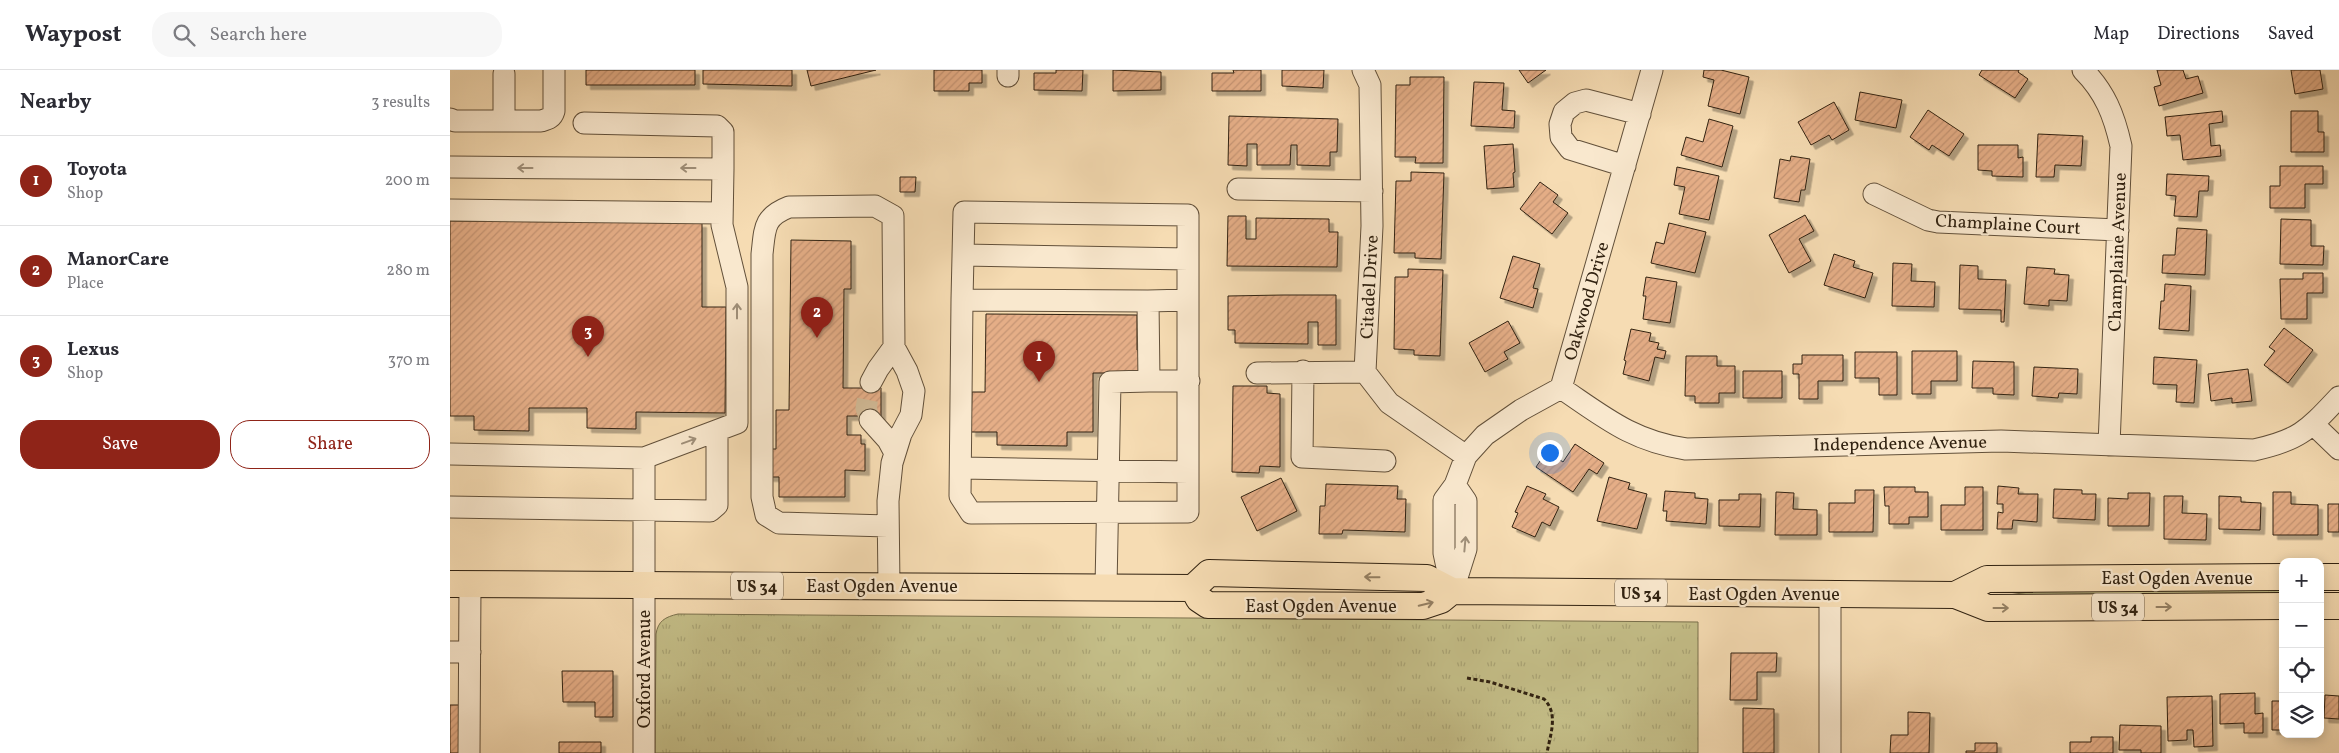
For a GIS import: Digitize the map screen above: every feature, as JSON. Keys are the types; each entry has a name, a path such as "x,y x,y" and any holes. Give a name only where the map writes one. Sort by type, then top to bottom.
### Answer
{"main road":[{"name":"East Ogden Avenue","path":"1955,595 1987,579 2279,577"},
{"path":"2324,577 2339,577"},
{"name":"East Ogden Avenue","path":"460,584 1193,588 1199,599 1208,605 1423,606 1441,600 1452,591 1955,595 1988,608 2279,606"},
{"path":"2324,606 2339,606"}],"street":[{"path":"450,119 541,121 552,116 554,70"},
{"name":"Citadel Drive","path":"1363,70 1370,86 1372,191 1365,372"},
{"name":"Oakwood Drive","path":"1561,388 1652,70"},
{"name":"Champlaine Avenue","path":"2083,70 2097,85 2108,104 2116,124 2120,146 2121,168 2109,444"},
{"path":"504,74 504,121"},
{"path":"1625,166 1570,149 1561,137 1560,124 1564,112 1575,103 1586,100 1640,114"},
{"path":"450,454 644,458 737,423 737,287 722,225 723,132 717,126 584,124"},
{"path":"450,167 723,168"},
{"path":"1238,189 1372,191"},
{"name":"Champlaine Court","path":"1874,194 1928,220 1938,222 2118,230"},
{"path":"888,526 779,523 766,515 762,497 762,254 766,224 776,212 789,207 875,206 892,216 894,346 907,371 914,391 911,415 901,434 892,463 888,526 889,586"},
{"path":"450,210 722,212"},
{"path":"964,212 1188,215 1188,512 1108,514 971,513 960,496 963,255 964,212"},
{"path":"963,255 1188,259"},
{"path":"962,300 1188,300"},
{"path":"1148,301 1149,381"},
{"path":"871,382 894,346"},
{"path":"1303,371 1302,458 1386,461"},
{"path":"1257,372 1365,372 1389,403 1466,456"},
{"path":"1106,587 1110,382 1189,381"},
{"path":"1452,591 1444,553 1444,500 1455,485 1466,456 1485,435 1521,410 1561,388"},
{"name":"Independence Avenue","path":"1561,388 1633,435 1666,446 1686,450 2001,441 2254,450 2278,445 2308,430 2339,397"},
{"path":"870,420 888,440 895,453"},
{"path":"2313,424 2339,449"},
{"path":"450,507 710,511 717,505 717,431"},
{"name":"Oxford Avenue","path":"644,458 644,753"},
{"path":"961,468 1188,472"},
{"path":"460,584 460,652 469,753"},
{"path":"1830,594 1830,753"}],"path":[{"path":"1467,678 1544,699 1550,710 1552,721 1547,753"}],"green space":[{"path":"2279,587 2279,597 1981,599 2057,588"},
{"path":"678,614 1698,622 1698,753 655,753 656,634 658,626 663,620"}],"building":[{"path":"586,70 695,70 695,85 586,85"},
{"path":"703,70 792,70 792,86 703,84"},
{"path":"807,70 876,70 811,86"},
{"path":"934,70 982,70 982,83 969,83 969,91 934,91"},
{"path":"1056,70 1083,70 1082,91 1034,90 1034,73 1056,73"},
{"path":"1113,70 1161,72 1161,90 1113,91"},
{"path":"1233,70 1261,70 1261,91 1212,91 1212,73 1234,73"},
{"path":"1282,70 1324,70 1323,88 1282,86"},
{"path":"1519,70 1546,70 1528,83"},
{"path":"1704,70 1721,70 1749,77 1740,114 1708,106 1714,80 1703,77"},
{"path":"1982,70 2019,70 2018,72 2028,79 2015,98 1979,75"},
{"path":"2157,70 2183,70 2186,79 2198,76 2203,93 2159,106 2154,87 2161,85"},
{"path":"2291,70 2320,70 2323,89 2295,94"},
{"path":"1410,77 1444,77 1443,163 1415,163 1416,157 1395,157 1396,85 1410,85"},
{"path":"1474,82 1504,83 1502,110 1515,111 1514,128 1471,126"},
{"path":"1860,92 1902,100 1896,128 1855,120"},
{"path":"1834,102 1849,130 1832,140 1829,135 1811,145 1798,122"},
{"path":"1928,110 1964,134 1949,156 1932,145 1929,150 1910,137"},
{"path":"2222,111 2223,122 2209,124 2211,146 2220,145 2221,156 2183,160 2180,135 2167,136 2165,117"},
{"path":"2291,111 2318,111 2318,132 2324,132 2324,152 2291,152"},
{"path":"1229,116 1338,119 1337,152 1330,152 1330,166 1297,165 1297,145 1291,145 1290,165 1257,165 1257,144 1247,144 1247,166 1228,165"},
{"path":"1709,119 1733,126 1722,167 1681,155 1686,137 1703,142"},
{"path":"2038,134 2083,136 2081,166 2055,165 2054,177 2036,177"},
{"path":"1513,144 1514,187 1487,189 1484,146"},
{"path":"1978,145 2018,145 2018,158 2023,157 2023,177 1992,176 1992,171 1978,170"},
{"path":"1791,156 1810,159 1805,190 1801,190 1799,202 1774,198 1780,159 1790,161"},
{"path":"2280,166 2323,166 2323,184 2305,184 2305,208 2270,208 2270,186 2280,186"},
{"path":"1677,167 1719,176 1709,220 1679,214 1685,187 1674,185"},
{"path":"1411,172 1444,173 1441,259 1415,258 1415,253 1394,253 1396,181 1411,181"},
{"path":"2167,174 2209,176 2208,191 2199,191 2197,217 2174,216 2176,196 2166,195"},
{"path":"900,177 916,177 915,192 900,192"},
{"path":"1540,182 1558,195 1553,202 1568,213 1552,234 1520,209"},
{"path":"1805,215 1814,231 1799,239 1811,261 1789,273 1769,235"},
{"path":"1228,216 1246,216 1246,239 1256,239 1256,218 1329,219 1329,232 1338,232 1337,267 1227,266"},
{"path":"2281,219 2311,220 2311,246 2324,246 2323,265 2280,264"},
{"path":"450,221 702,223 702,307 726,307 725,413 636,412 636,429 587,428 587,408 529,408 529,431 474,430 474,416 450,416"},
{"path":"1669,223 1706,232 1695,273 1651,263 1656,242 1664,244"},
{"path":"2177,228 2207,230 2205,275 2162,273 2163,255 2175,255"},
{"path":"791,240 851,241 851,289 844,289 843,388 881,388 881,416 847,416 847,435 861,435 861,444 865,444 865,471 845,470 845,497 779,497 779,477 769,477 769,449 776,449 776,410 789,410"},
{"path":"1834,254 1855,261 1853,267 1873,273 1865,298 1824,285"},
{"path":"1513,256 1540,264 1533,288 1538,289 1533,308 1500,298"},
{"path":"1893,263 1912,264 1911,281 1935,282 1934,307 1892,306"},
{"path":"1960,265 1978,266 1978,279 2006,280 2004,322 2001,322 2001,310 1959,309"},
{"path":"2027,267 2055,269 2054,274 2069,275 2067,301 2049,300 2049,306 2024,304"},
{"path":"1408,269 1443,270 1440,356 1414,355 1414,350 1394,349 1395,277 1408,277"},
{"path":"2303,273 2323,273 2323,293 2307,293 2307,319 2281,319 2280,279 2303,279"},
{"path":"1646,277 1677,282 1670,323 1643,319 1646,296 1643,296"},
{"path":"2165,284 2191,286 2189,331 2159,329 2161,301 2164,301"},
{"path":"1336,295 1336,345 1318,345 1318,322 1308,322 1308,344 1235,343 1235,330 1228,330 1228,296"},
{"path":"986,314 1137,315 1137,350 1141,350 1141,373 1093,373 1093,432 1067,432 1067,446 997,445 997,432 971,432 972,392 985,392"},
{"path":"1508,321 1520,343 1504,352 1508,359 1485,372 1469,343"},
{"path":"2284,328 2313,350 2288,383 2264,365 2275,351 2269,347"},
{"path":"1631,329 1651,333 1649,341 1659,343 1657,349 1666,351 1664,359 1655,357 1649,381 1623,374"},
{"path":"1912,351 1957,351 1957,381 1931,381 1931,394 1912,394"},
{"path":"1855,352 1897,352 1897,395 1879,395 1879,378 1855,378"},
{"path":"1802,355 1843,355 1843,381 1818,381 1818,399 1799,399 1799,374 1793,374 1793,364 1802,364"},
{"path":"1686,356 1717,356 1717,366 1735,366 1735,393 1719,393 1719,403 1695,403 1695,396 1685,396"},
{"path":"2154,357 2197,360 2194,403 2176,402 2177,385 2153,384"},
{"path":"1973,361 2014,362 2014,395 1993,394 1993,388 1972,388"},
{"path":"2034,367 2078,369 2077,394 2059,393 2058,398 2032,396"},
{"path":"2248,369 2252,401 2232,403 2232,398 2211,401 2208,374"},
{"path":"1743,371 1782,371 1782,398 1743,398"},
{"path":"1233,386 1267,386 1267,393 1280,394 1280,467 1260,466 1259,473 1232,472"},
{"path":"1575,444 1604,463 1597,474 1589,469 1573,492 1536,467 1547,451 1563,462"},
{"path":"1609,477 1630,483 1628,489 1647,494 1637,529 1597,521"},
{"path":"1281,478 1297,511 1257,531 1241,497"},
{"path":"1326,484 1398,486 1397,499 1406,499 1405,532 1343,530 1342,534 1319,534 1320,506 1325,506"},
{"path":"1527,486 1546,494 1543,499 1559,507 1550,526 1542,522 1535,537 1512,527 1518,513 1515,512"},
{"path":"1998,486 2019,488 2018,494 2038,494 2037,522 2013,520 2012,529 1997,529 1998,512 2003,513 2003,504 1997,504"},
{"path":"1884,487 1915,487 1915,492 1928,492 1928,517 1909,517 1909,524 1889,524 1889,506 1885,506"},
{"path":"1965,487 1983,487 1983,530 1941,530 1941,505 1965,505"},
{"path":"2054,489 2082,490 2082,494 2096,494 2095,520 2053,518"},
{"path":"1855,490 1874,490 1873,532 1829,532 1829,503 1855,503"},
{"path":"1665,491 1695,493 1695,498 1708,499 1706,524 1666,521 1667,511 1663,511"},
{"path":"1776,492 1794,493 1793,509 1817,510 1817,535 1775,535"},
{"path":"2273,492 2291,492 2291,504 2318,505 2318,535 2273,535"},
{"path":"2128,493 2150,493 2149,526 2108,526 2108,498 2128,499"},
{"path":"1739,494 1761,494 1760,527 1719,526 1719,500 1739,500"},
{"path":"2164,496 2183,496 2182,513 2207,514 2206,540 2164,539"},
{"path":"2219,496 2241,497 2241,502 2261,503 2260,530 2219,529"},
{"path":"2328,504 2339,504 2339,532 2328,532"},
{"path":"1731,653 1777,653 1776,672 1757,672 1757,700 1730,700"},
{"path":"562,671 613,671 613,717 595,717 595,702 563,702"},
{"path":"2255,693 2255,714 2263,713 2263,733 2244,733 2244,723 2220,724 2220,694"},
{"path":"2325,695 2339,696 2339,719 2324,718"},
{"path":"2212,696 2213,746 2194,747 2193,730 2187,730 2187,740 2168,741 2167,697"},
{"path":"2272,701 2279,701 2279,730 2272,730"},
{"path":"450,705 461,705 461,753 450,753"},
{"path":"1743,708 1774,709 1774,753 1743,753"},
{"path":"1908,712 1930,713 1929,753 1890,753 1891,735 1908,735"},
{"path":"2120,725 2161,726 2161,753 2141,753 2141,750 2119,750"},
{"path":"2091,737 2113,737 2113,753 2070,753 2070,742 2091,742"},
{"path":"559,742 601,742 601,753 559,753"},
{"path":"1975,743 1997,743 1997,753 1966,753 1966,751 1975,751"}],"tunnel":[{"path":"870,420 866,408 871,382"}],"place":[{"name":"ManorCare","path":"817,338"},
{"name":"Lexus","path":"588,357"},
{"name":"Toyota","path":"1039,382"}]}
